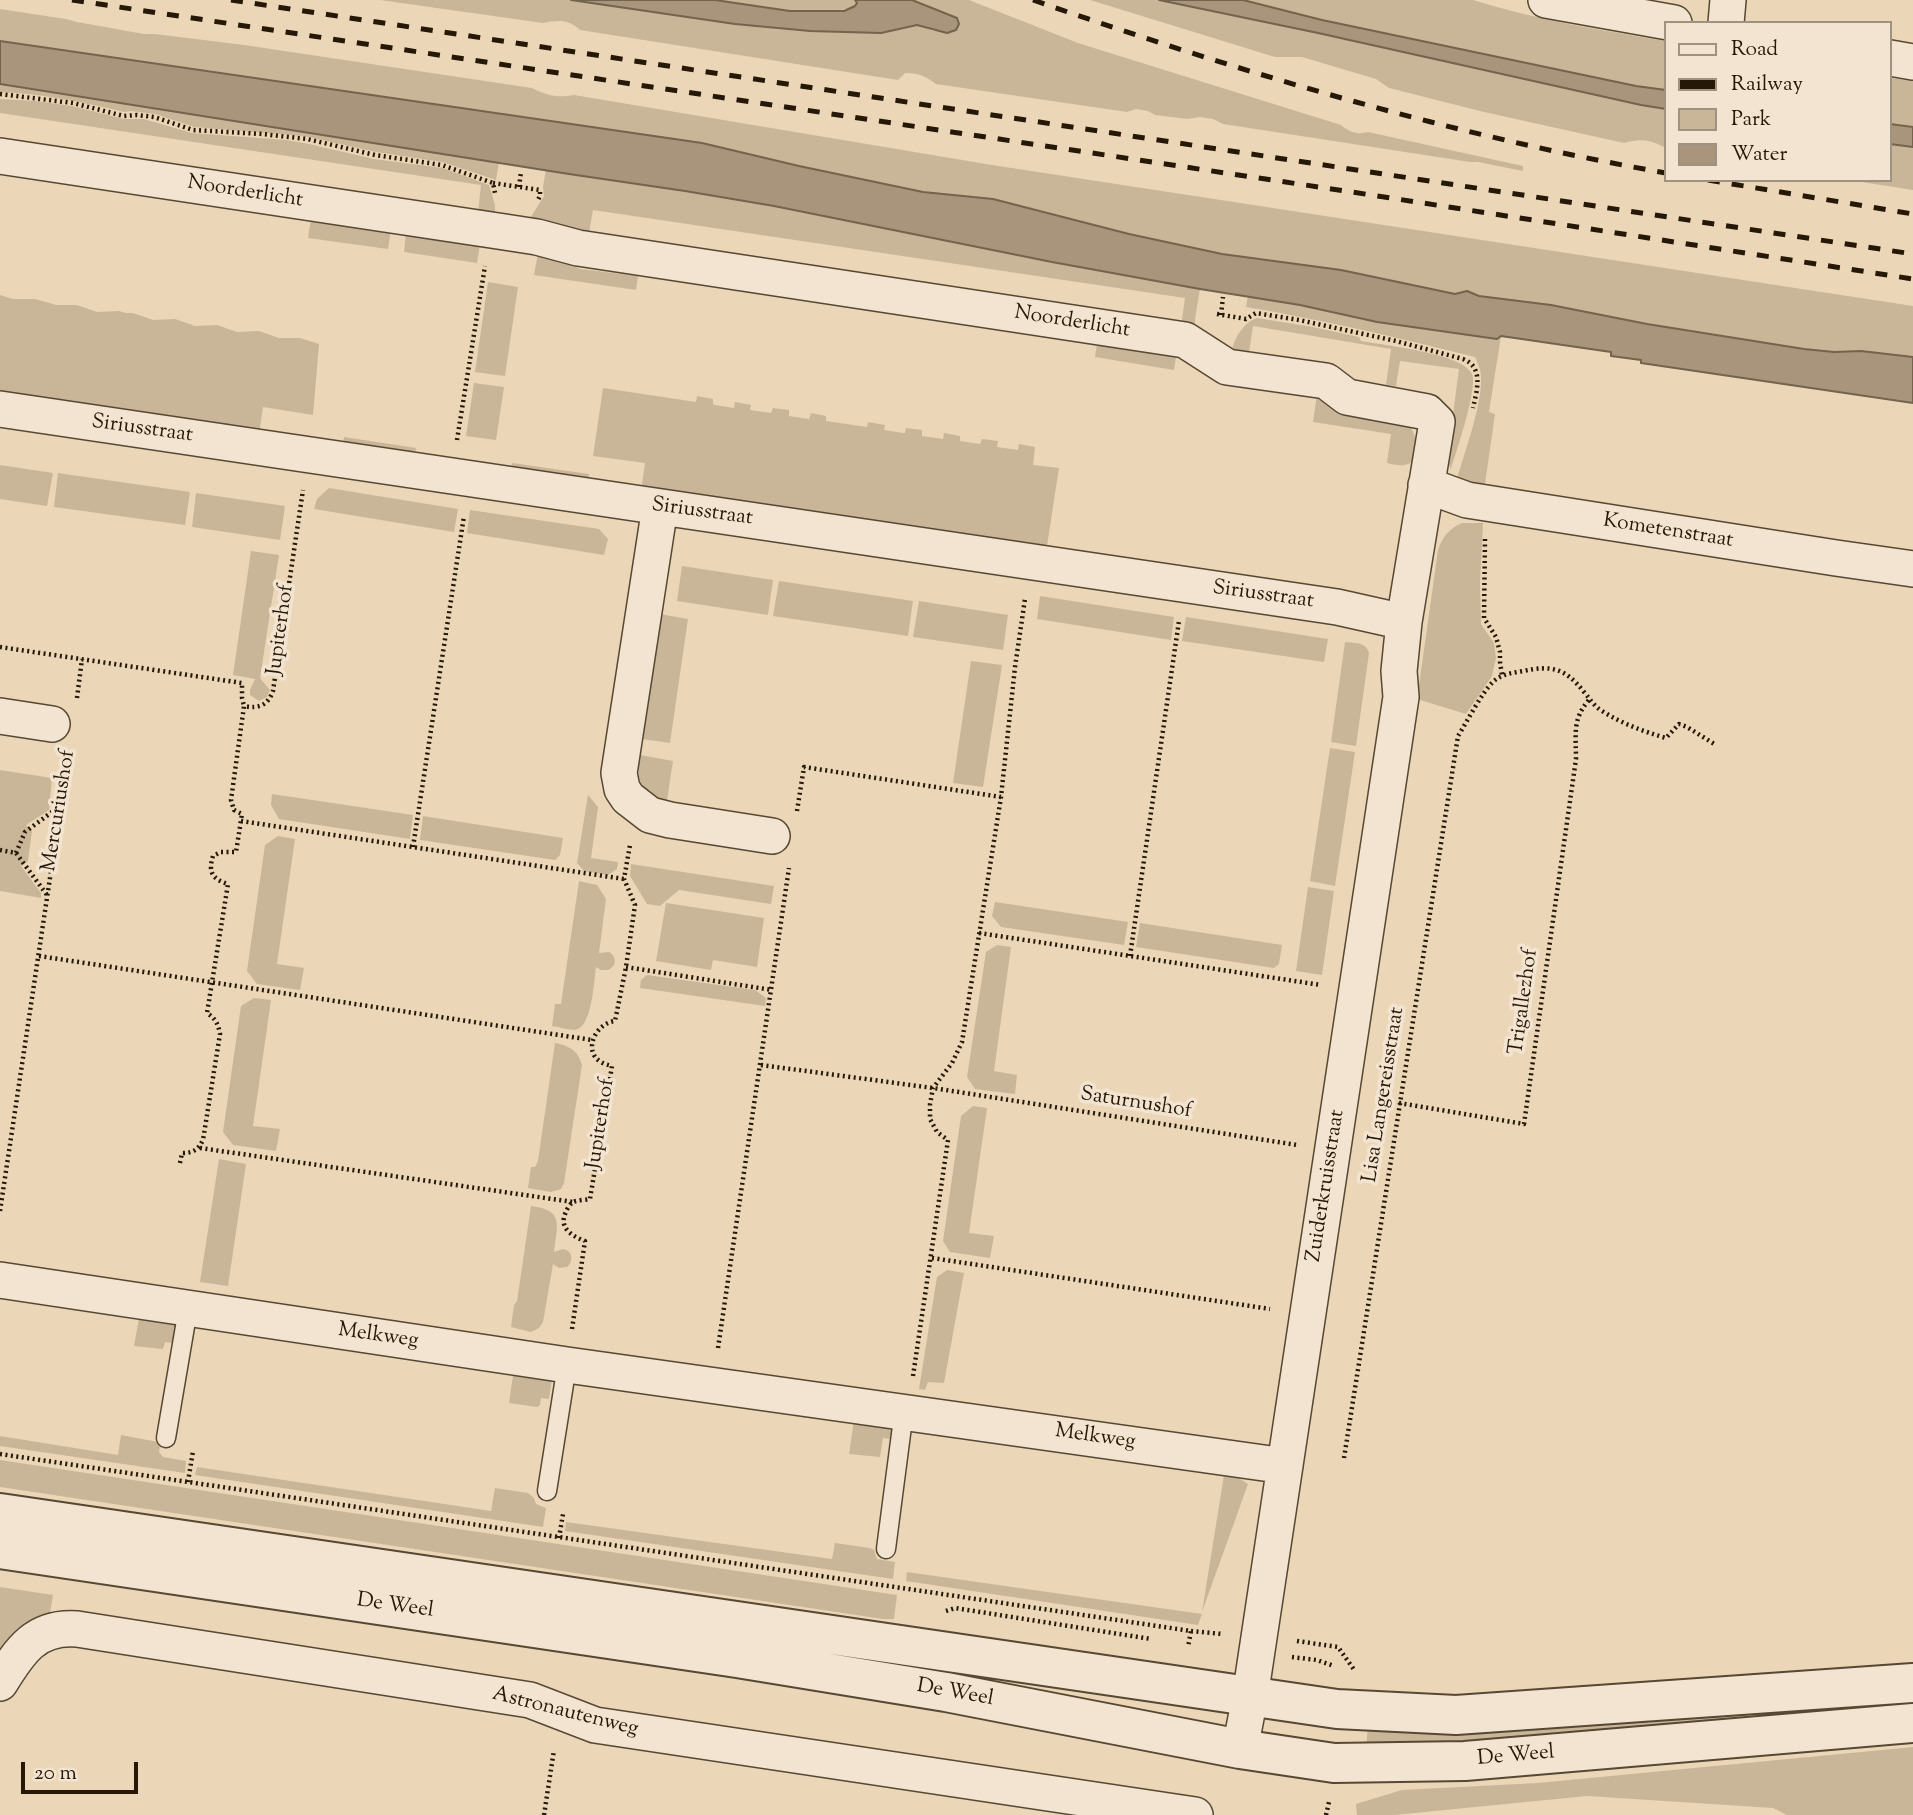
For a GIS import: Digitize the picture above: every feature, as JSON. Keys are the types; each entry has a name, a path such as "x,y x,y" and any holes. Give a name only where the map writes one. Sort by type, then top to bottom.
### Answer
{"street":[{"path":"1546,0 1664,21"},
{"path":"1726,21 1728,0"},
{"path":"1892,58 1913,62"},
{"name":"Noorderlicht","path":"0,156 494,230 537,237 578,248 1185,340 1227,367 1326,381 1347,397 1427,412 1437,422 1404,622"},
{"name":"Siriusstraat","path":"0,409 1337,607 1404,622"},
{"name":"Kometenstraat","path":"1426,485 1467,500 1913,569"},
{"path":"660,507 619,773 622,789 628,798 650,815 783,838"},
{"name":"Zuiderkruisstraat","path":"1240,1749 1401,697 1399,670 1404,622"},
{"name":"Mercuriushof","path":"0,716 63,725"},
{"name":"Melkweg","path":"0,1280 1285,1466"},
{"name":"De Weel","path":"0,1513 1337,1709 1456,1715 1913,1683"},
{"name":"De Weel","path":"0,1549 737,1658 946,1692 1240,1749 1334,1762 1465,1761 1913,1723"},
{"name":"Astronautenweg","path":"0,1683 13,1662 33,1639 61,1628 77,1629 530,1700 595,1725 1195,1815"}],"lane":[{"path":"166,1438 188,1309"},
{"path":"547,1491 567,1364"},
{"path":"887,1549 904,1411"}],"path":[{"path":"0,94 73,103 124,116 154,117 193,130 307,139 396,159 442,164 493,183 500,212 494,230 413,847"},
{"path":"519,187 521,172"},
{"path":"1221,315 1223,297"},
{"name":"Jupiterhof","path":"244,706 262,706 273,691 308,454"},
{"path":"1487,503 1484,618 1496,637 1502,675 1551,668 1566,672 1589,701 1636,730 1666,738 1679,724 1716,745"},
{"path":"904,1411 911,1390 948,1140 937,1132 930,1119 930,1104 933,1088 953,1063 961,1042 1000,797 1029,562"},
{"path":"1130,957 1180,611 1152,607 1156,580"},
{"path":"0,647 242,683 244,706 231,800 234,810 242,814 236,852 221,852 213,856 210,867 219,881 228,884 207,1013 218,1024 220,1034 203,1140 200,1148 192,1153 182,1153 180,1163"},
{"name":"Mercuriushof","path":"0,1211 61,805 63,725 82,659"},
{"name":"Lisa Langereisstraat","path":"1344,1458 1458,736 1493,682 1502,675"},
{"name":"Trigallezhof","path":"1399,1103 1524,1124 1576,759 1576,723 1580,711 1589,701"},
{"path":"713,1384 772,990 783,838 804,768 1000,797"},
{"path":"16,852 25,832 61,805"},
{"path":"38,956 592,1040 599,1028 615,1021 626,967 635,905 624,879 636,805"},
{"path":"241,821 624,879"},
{"path":"0,850 16,852 48,895"},
{"path":"979,933 1357,990"},
{"path":"626,967 772,990"},
{"name":"Jupiterhof","path":"573,1202 590,1199 612,1066 599,1062 592,1052 592,1040"},
{"name":"Saturnushof","path":"761,1065 933,1088 1333,1150"},
{"path":"200,1148 573,1202"},
{"path":"567,1364 585,1241 572,1236 564,1227 567,1208 573,1202"},
{"path":"932,1258 1308,1315"},
{"path":"0,1454 1191,1631 1188,1645"}],"green space":[{"path":"380,0 571,0 735,24 810,31 881,33 917,25 934,31 957,18 912,0 969,0 1078,43 1341,125 1354,132 1368,132 1523,166 1523,171 1223,124 1200,117 1187,119 1155,115 1136,109 1127,112 936,84 914,74 905,73 898,80 580,30 563,21 543,23"},
{"path":"715,0 855,0 857,3 841,10 806,12"},
{"path":"1090,0 1159,0 1664,109 1664,147 1646,141 1624,143 1484,112 1389,88 1376,79 1302,57 1275,57"},
{"path":"1243,0 1473,0 1545,19 1664,41 1664,90 1636,86 1322,20"},
{"path":"0,9 144,34 244,45 532,88 553,96 574,95 992,165 1913,306 1913,357 1861,351 1804,349 1647,324 1551,305 1479,296 1467,291 1455,294 1340,270 1222,254 1129,234 993,199 923,192 702,143 0,41"},
{"path":"1892,78 1913,81 1913,127 1892,124"},
{"path":"0,84 499,162 496,180 442,162 376,152 304,136 194,127 155,114 124,112 62,99 0,92"},
{"path":"0,99 72,106 124,119 144,119 192,133 287,140 374,159 443,168 489,185 495,215 478,213 481,185 0,113"},
{"path":"1892,144 1913,147 1913,190 1862,182 1892,182"},
{"path":"546,169 774,206 1200,289 1195,331 1181,327 1185,298 593,210 588,239 529,220 544,196"},
{"path":"311,219 391,230 388,249 308,238"},
{"path":"406,233 480,244 477,263 404,252"},
{"path":"538,253 580,269 638,276 636,290 534,275"},
{"path":"488,282 518,287 505,376 475,372"},
{"path":"0,295 13,299 35,299 56,305 77,305 97,312 133,313 153,320 175,319 195,326 217,325 237,332 259,331 279,338 300,338 319,344 313,415 263,407 259,434 0,395"},
{"path":"1248,296 1377,322 1497,339 1501,336 1489,412 1495,414 1484,491 1457,479 1481,389 1481,375 1475,357 1246,307"},
{"path":"1257,318 1313,327 1359,337 1361,341 1421,351 1466,367 1472,374 1472,393 1451,469 1448,452 1459,369 1400,361 1396,386 1386,385 1391,349 1253,326 1249,353 1232,351 1240,331"},
{"path":"1097,344 1176,357 1174,370 1095,357"},
{"path":"474,383 504,387 496,440 466,436"},
{"path":"603,388 696,402 697,396 713,399 715,405 734,408 735,402 751,405 750,410 771,413 773,408 789,410 789,416 809,419 811,413 826,416 826,421 867,427 868,422 885,425 884,430 903,433 906,428 922,430 922,436 943,439 944,433 960,436 960,441 980,444 982,439 998,441 997,447 1018,450 1019,444 1035,447 1033,465 1059,468 1046,552 641,491 645,463 593,456"},
{"path":"1317,394 1401,419 1410,427 1415,437 1417,449 1414,460 1404,465 1387,463 1391,434 1313,422"},
{"path":"344,437 416,448 414,458 343,447"},
{"path":"512,463 589,474 588,483 511,472"},
{"path":"0,465 53,473 47,506 0,499"},
{"path":"58,473 190,492 185,525 54,507"},
{"path":"329,488 458,509 454,532 314,509 317,499"},
{"path":"196,493 285,506 280,540 192,527"},
{"path":"470,510 599,529 608,539 604,555 467,533"},
{"path":"1462,523 1483,523 1481,624 1494,643 1496,658 1492,676 1466,714 1417,699 1438,550 1447,534"},
{"path":"251,551 279,555 260,678 270,690 267,697 259,701 250,695 255,679 233,675"},
{"path":"682,566 773,580 768,615 677,601"},
{"path":"779,581 913,601 908,636 773,616"},
{"path":"1040,596 1174,617 1171,640 1037,619"},
{"path":"919,601 1008,615 1003,650 913,637"},
{"path":"660,614 688,619 670,743 642,739"},
{"path":"1186,617 1328,639 1324,662 1182,641"},
{"path":"1345,642 1363,645 1369,653 1356,746 1331,742"},
{"path":"971,661 1002,665 983,787 953,783"},
{"path":"1330,748 1355,752 1335,886 1310,881"},
{"path":"640,755 673,761 667,801 650,796 642,786 639,779"},
{"path":"0,770 52,778 49,810 26,825 32,831 28,861 21,866 41,893 41,898 0,891"},
{"path":"272,794 413,815 410,839 279,819 271,805"},
{"path":"588,795 598,807 591,858 618,862 617,869 608,875 584,871 577,863"},
{"path":"423,816 563,838 560,855 555,860 420,840"},
{"path":"278,836 295,839 277,964 304,968 300,990 257,984 247,971 265,845"},
{"path":"631,864 774,886 771,904 679,890 660,906 647,904 630,876"},
{"path":"579,881 597,885 606,899 599,953 609,952 615,961 608,970 596,967 589,1013 581,1027 575,1030 552,1026 555,1004 561,1004"},
{"path":"1308,887 1334,891 1322,975 1296,971"},
{"path":"995,902 1128,922 1124,945 1001,927 992,916"},
{"path":"666,903 764,918 757,967 713,960 711,970 656,961"},
{"path":"1140,923 1282,945 1279,964 1274,968 1136,947"},
{"path":"997,945 1011,947 994,1071 1017,1075 1015,1094 975,1089 967,1077 986,952"},
{"path":"647,975 755,990 766,998 765,1006 640,988 641,980"},
{"path":"254,998 271,1000 253,1126 280,1129 276,1151 233,1145 223,1132 241,1006"},
{"path":"555,1043 572,1050 582,1065 564,1183 561,1189 551,1192 528,1188 531,1167 535,1167 538,1161"},
{"path":"973,1106 987,1108 969,1233 994,1236 990,1258 950,1252 943,1241 961,1116"},
{"path":"219,1159 246,1164 228,1286 200,1282"},
{"path":"531,1206 542,1208 554,1215 557,1227 554,1252 566,1250 571,1254 571,1259 567,1267 559,1268 553,1264 543,1322 531,1332 511,1327"},
{"path":"947,1270 964,1273 944,1383 928,1382 925,1390 919,1389 937,1277"},
{"path":"140,1313 176,1324 173,1343 165,1342 163,1349 134,1346"},
{"path":"514,1368 552,1379 549,1399 541,1398 537,1407 509,1403"},
{"path":"854,1420 889,1426 892,1431 891,1439 883,1438 880,1457 849,1454"},
{"path":"121,1435 158,1442 159,1452 163,1457 186,1461 185,1473 0,1446 0,1436 118,1455"},
{"path":"0,1460 897,1595 894,1619 0,1487"},
{"path":"197,1467 491,1511 495,1488 528,1493 536,1504 546,1508 543,1527 195,1475"},
{"path":"1224,1475 1237,1477 1248,1484 1202,1612"},
{"path":"566,1522 832,1559 835,1543 870,1548 874,1550 877,1559 895,1562 893,1579 565,1531"},
{"path":"907,1572 1202,1614 1198,1625 906,1581"},
{"path":"0,1587 53,1595 50,1613 27,1624 0,1658"},
{"path":"1913,1695 1913,1711 1366,1753 1368,1722"},
{"path":"1913,1747 1913,1815 1787,1815 1773,1808 1587,1796 1394,1815 1357,1815 1356,1804 1402,1790 1538,1783"}],"water":[{"path":"571,0 715,0 790,11 844,11 855,6 855,0 912,0 957,18 959,24 956,30 947,33 917,25 881,33 810,31 735,24"},
{"path":"1159,0 1243,0 1322,20 1664,90 1664,109 1641,105"},
{"path":"0,41 702,143 923,192 993,199 1129,234 1222,254 1341,270 1455,294 1467,291 1479,296 1551,305 1647,324 1804,349 1861,351 1913,357 1913,403 1641,363 1641,360 1611,356 1611,352 1377,322 1300,305 1052,262 774,206 0,84"},
{"path":"1892,124 1913,127 1913,147 1892,144"}],"railway":[{"path":"72,0 1913,279"},
{"path":"231,0 1913,254"},
{"path":"1033,0 1189,52 1425,121 1585,158 1664,173"},
{"path":"1720,182 1913,214"}]}
